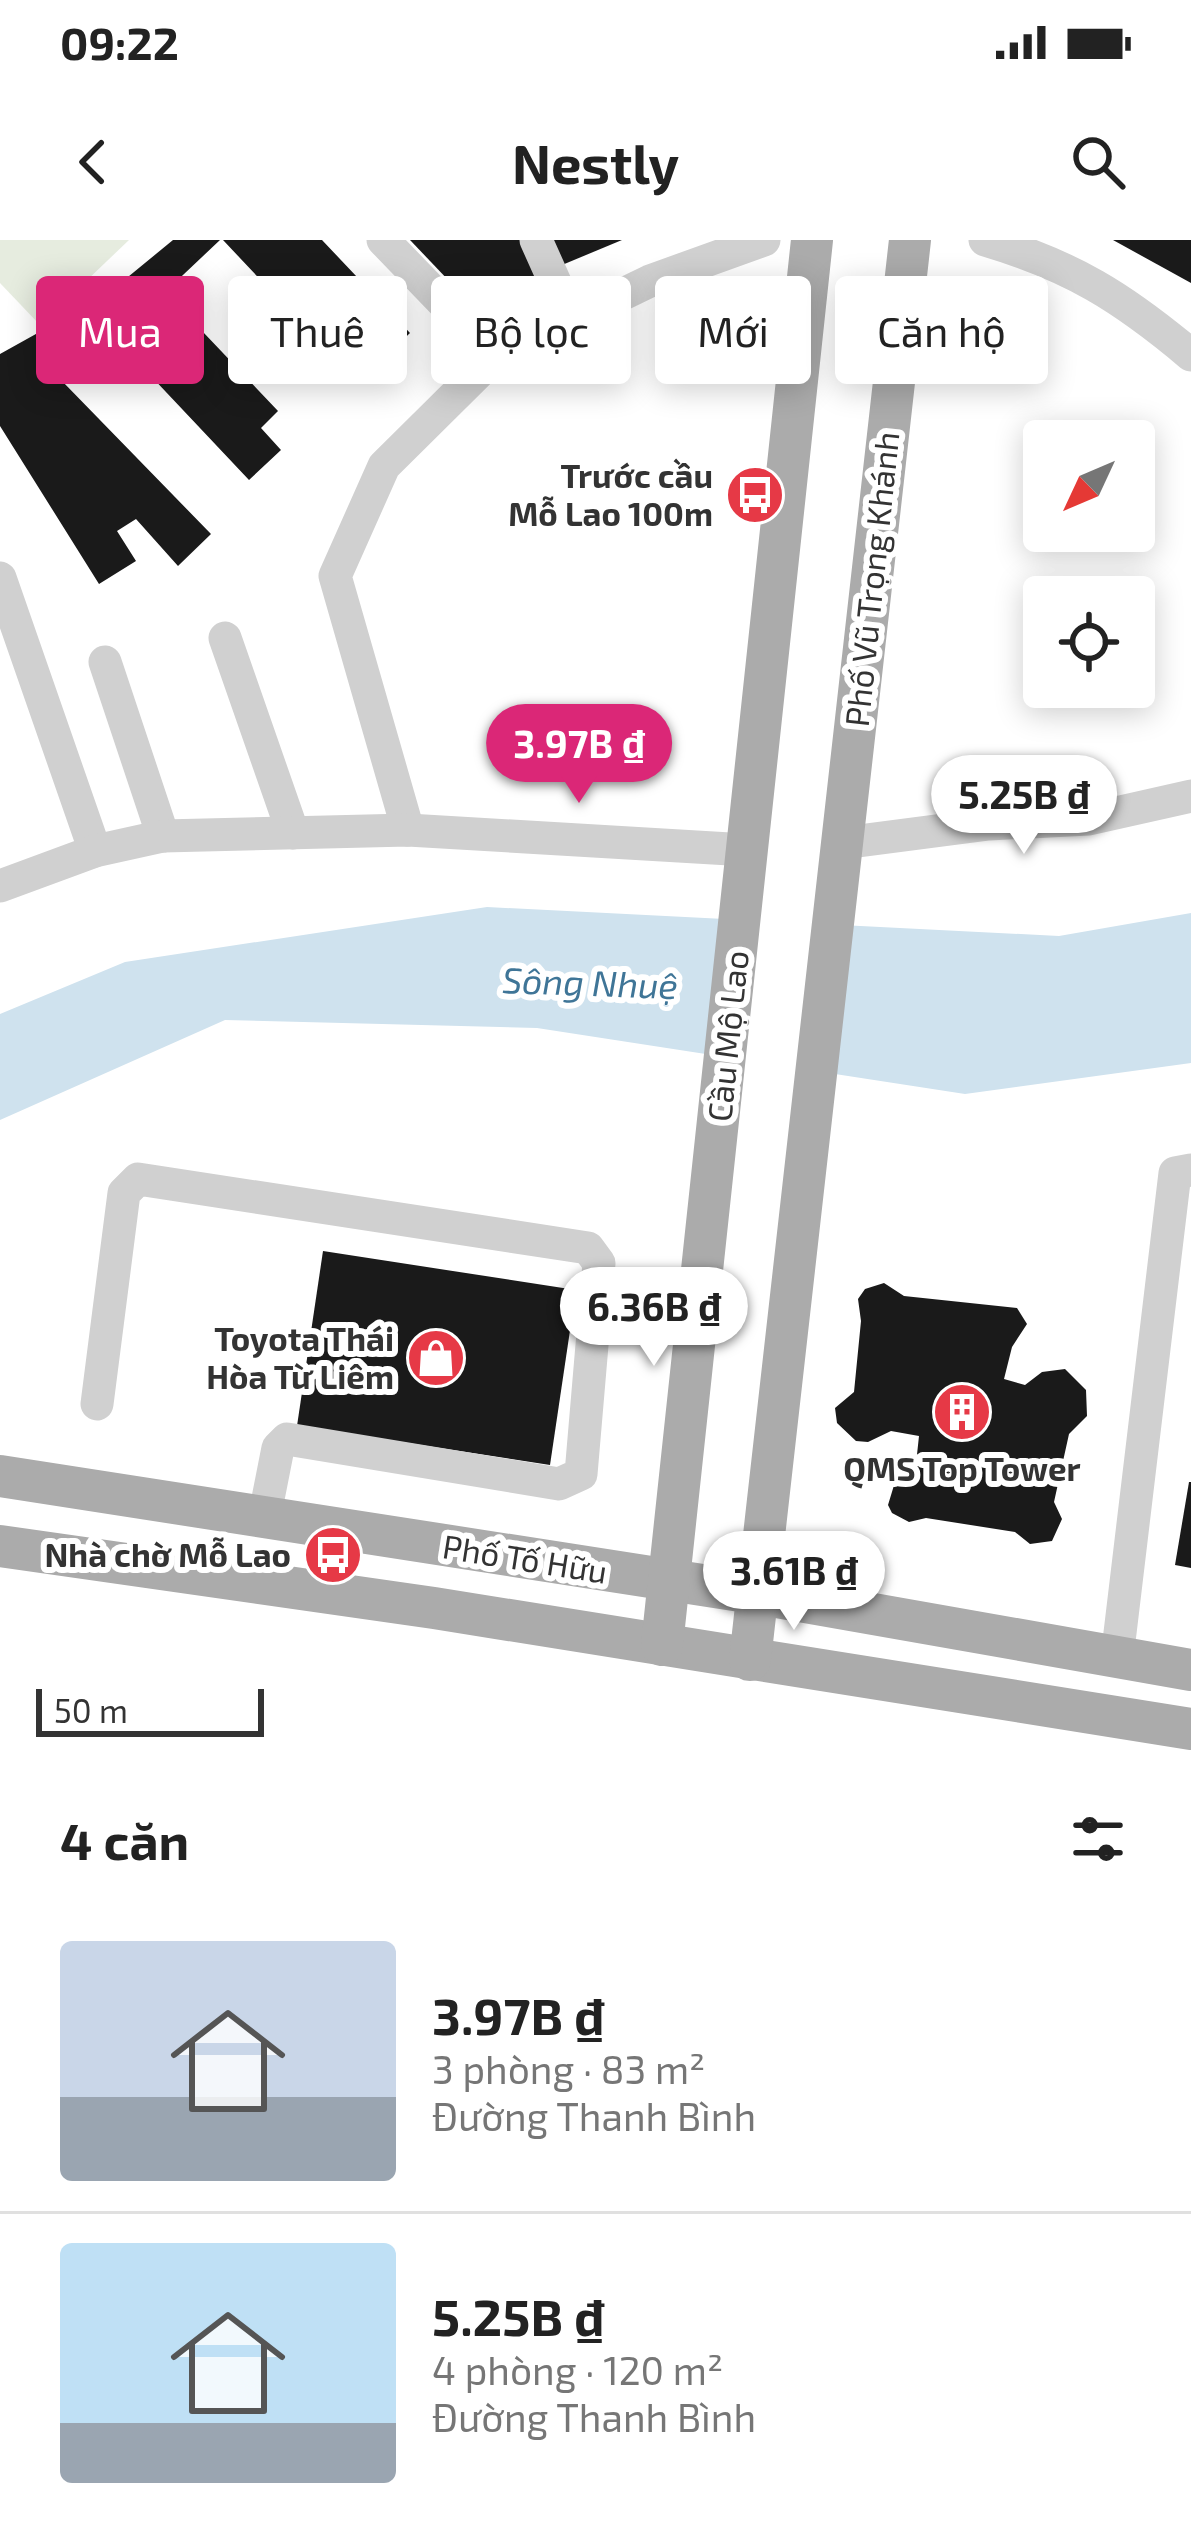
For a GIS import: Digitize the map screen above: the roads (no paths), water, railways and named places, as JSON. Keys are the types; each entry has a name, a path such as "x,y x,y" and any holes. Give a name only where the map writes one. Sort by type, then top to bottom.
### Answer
{"main road":[{"path":"747,850 812,240"},
{"name":"Phố Vũ Trọng Khánh","path":"760,1594 910,240"},
{"name":"Cầu Mộ Lao","path":"670,1580 747,850"},
{"name":"Phố Tố Hữu","path":"0,1476 760,1594 1191,1670"},
{"name":"Phố Tố Hữu","path":"0,1546 1191,1729"},
{"path":"662,1645 670,1580"},
{"path":"750,1660 760,1594"}],"street":[{"path":"383,240 431,290"},
{"path":"536,240 552,276"},
{"path":"631,292 764,240"},
{"path":"996,242 1053,260 1142,314 1191,356"},
{"path":"408,830 335,576 384,466 467,384"},
{"path":"0,578 95,850"},
{"path":"225,638 293,833"},
{"path":"105,662 163,836"},
{"path":"843,842 988,824 1089,819 1191,796"},
{"path":"0,886 95,850 163,836 408,830 747,850"},
{"path":"1117,1658 1176,1294 1175,1173 1191,1170"},
{"path":"98,1404 124,1193 138,1179 588,1248 599,1263 580,1474 559,1484 287,1439 278,1448 264,1519"}],"water":[{"name":"Sông Nhuệ","path":"487,907 1059,936 1191,913 1191,1063 965,1094 537,1028 225,1020 0,1120 0,1014 125,962"}],"place":[{"name":"Trước cầu Mỗ Lao 100m","path":"755,495"},
{"name":"Toyota Thái Hòa Từ Liêm","path":"436,1358"},
{"name":"QMS Top Tower","path":"962,1412"},
{"name":"Nhà chờ Mỗ Lao","path":"333,1555"}]}
